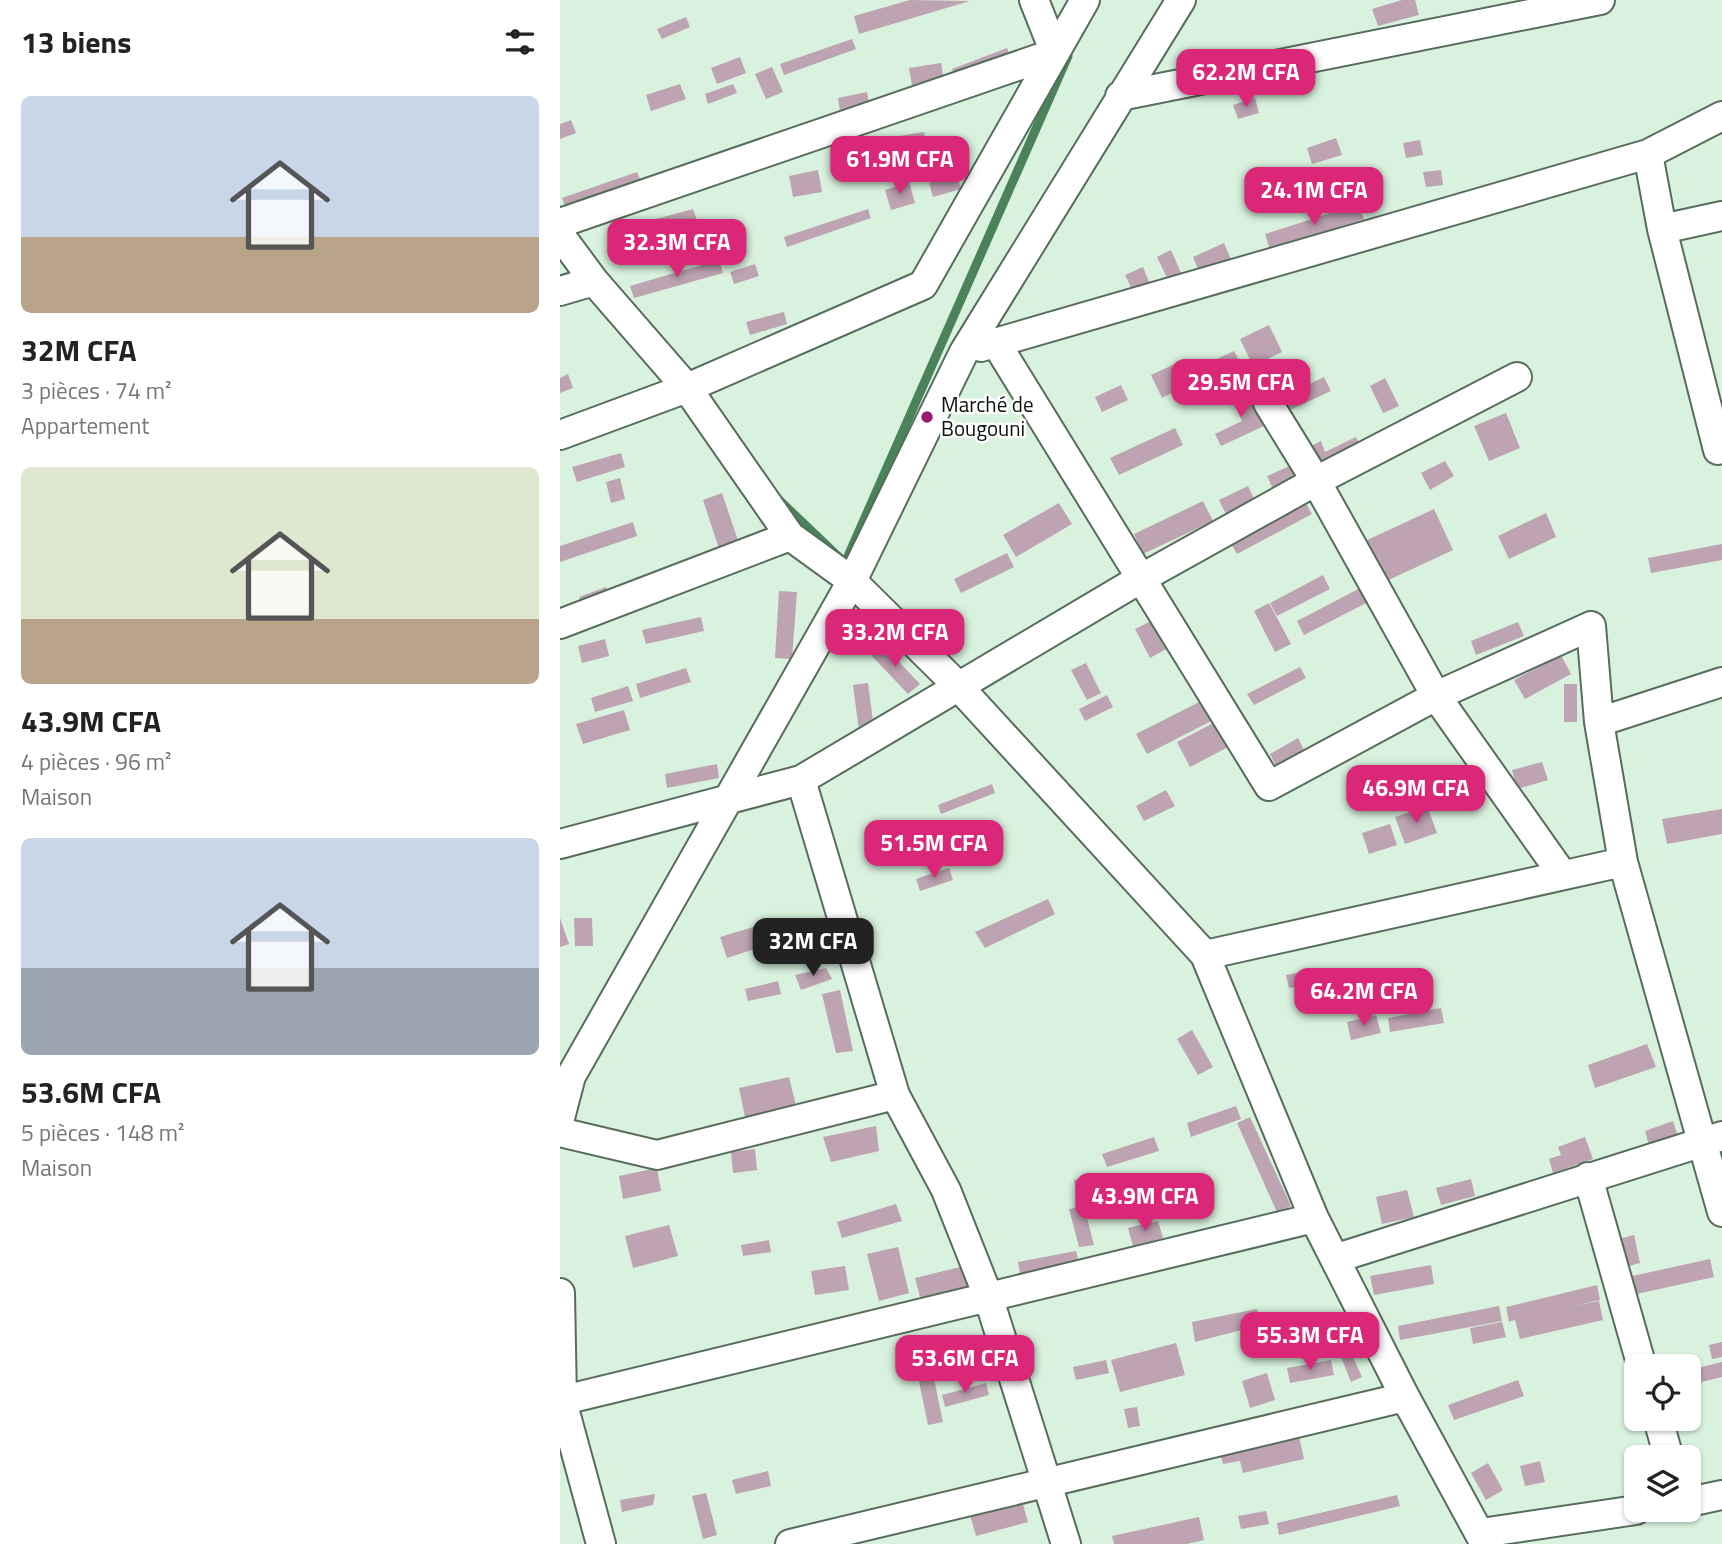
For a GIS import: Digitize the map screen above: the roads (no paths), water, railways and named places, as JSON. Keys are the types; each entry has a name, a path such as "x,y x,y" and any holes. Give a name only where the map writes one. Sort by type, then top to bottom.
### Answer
{"street":[{"path":"1034,0 1055,53"},
{"path":"560,435 687,388 923,285 1086,0"},
{"path":"560,1118 572,1076 852,581 964,352 1181,0"},
{"path":"1120,96 1600,0"},
{"path":"560,223 1055,53"},
{"path":"964,352 1648,154 1722,116"},
{"path":"1648,154 1662,229 1718,450 1722,449"},
{"path":"1662,229 1722,216"},
{"path":"560,235 594,281 687,388 790,536 852,581 958,686 1205,955 1314,1218 1405,1397 1483,1538 1624,1512"},
{"path":"560,291 594,281"},
{"path":"996,343 1269,786 1436,696 1591,626 1599,722 1623,862 1713,1138 1722,1212"},
{"path":"560,844 801,780 1140,579 1316,481 1517,377"},
{"path":"1268,403 1316,481 1436,696 1562,874"},
{"path":"560,624 790,536"},
{"path":"1599,722 1722,682"},
{"path":"801,780 895,1095 946,1190 988,1296 1066,1544"},
{"path":"1205,955 1623,862"},
{"path":"560,1132 657,1155 895,1095"},
{"path":"1336,1258 1713,1138"},
{"path":"1588,1177 1638,1354"},
{"path":"561,1401 1314,1218"},
{"path":"560,1293 561,1401 601,1544"},
{"path":"790,1544 1405,1397"},
{"path":"1701,1499 1722,1495"}],"waterway":[{"path":"779,500 845,563 1068,56"}],"place":[{"name":"Marché de Bougouni","path":"927,417"}]}
